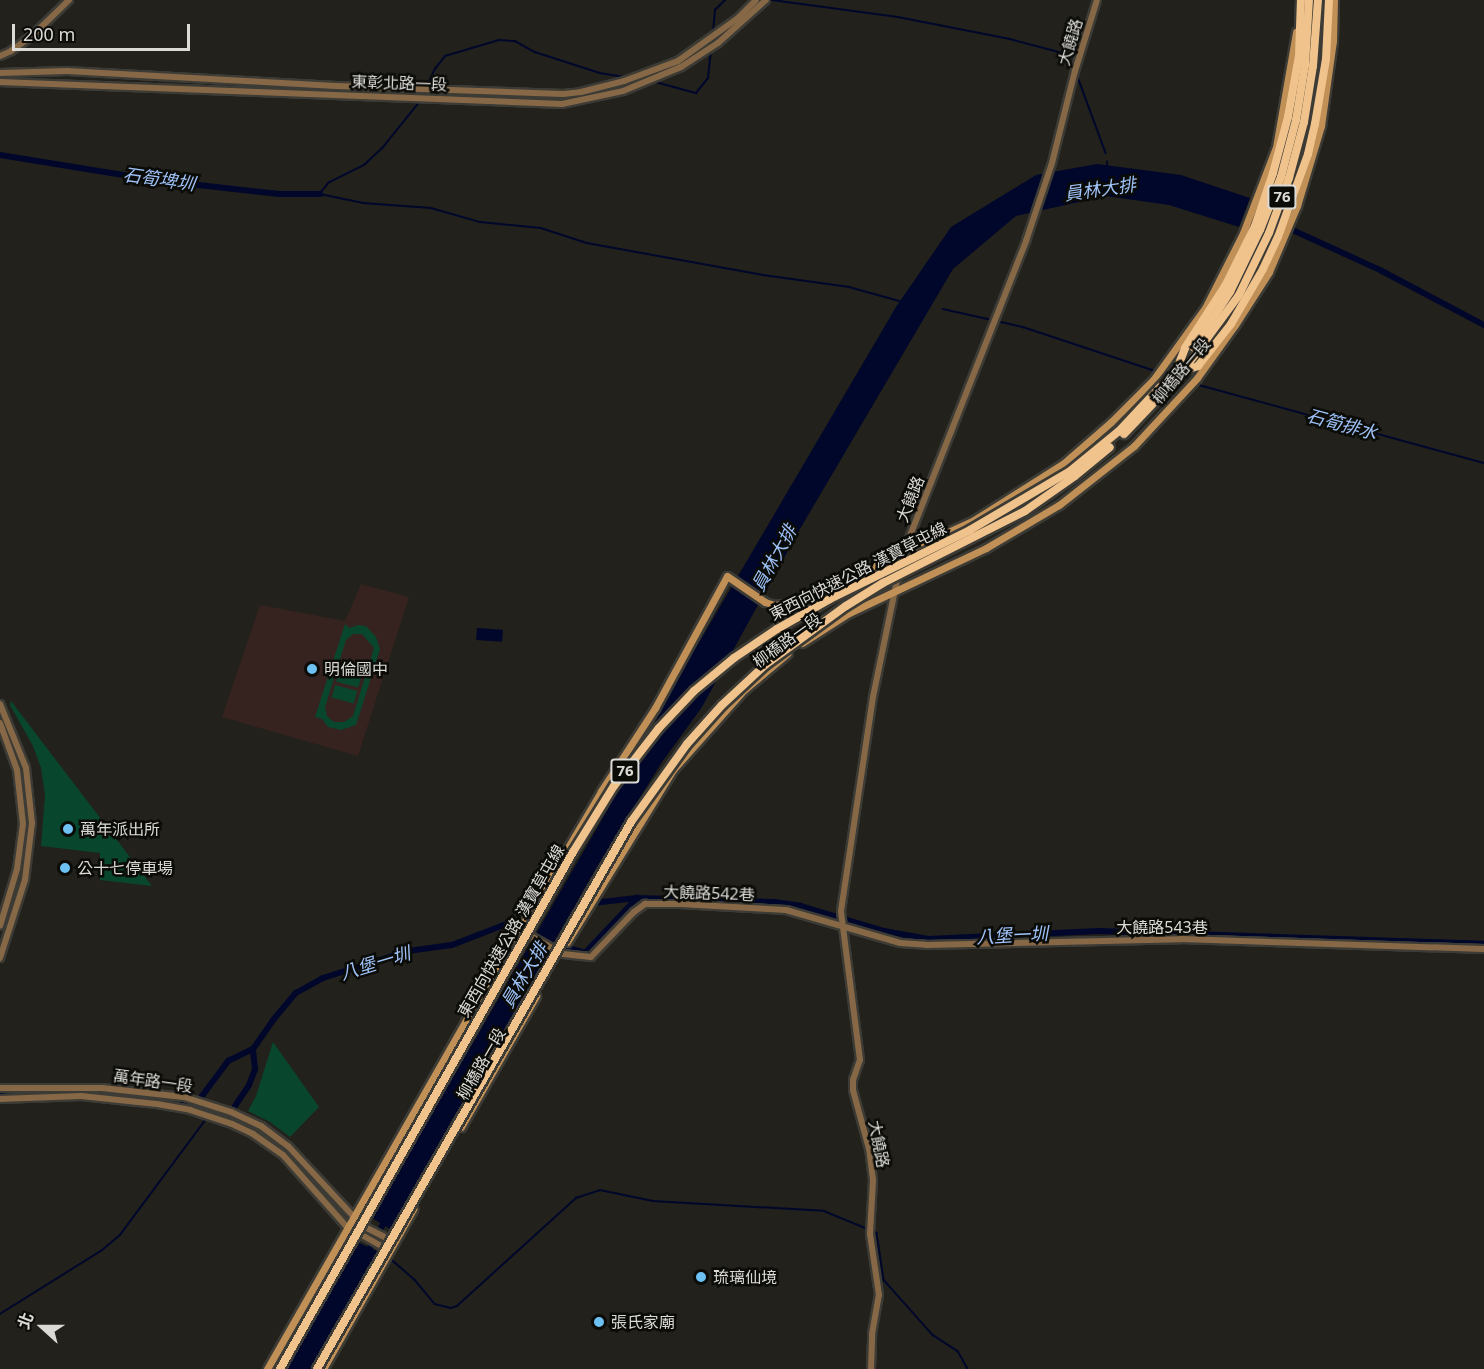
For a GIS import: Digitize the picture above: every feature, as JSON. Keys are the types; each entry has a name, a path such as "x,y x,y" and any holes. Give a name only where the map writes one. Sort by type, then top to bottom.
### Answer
{"highway":[{"path":"1299,0 1299,56 1288,117 1255,226 1225,286 1185,348 1180,370 1198,366 1231,324 1263,269 1288,210 1308,154 1326,58 1329,0"},
{"name":"東西向快速公路 漢寶草屯線","path":"280,1369 573,852 614,786 659,728 694,691 734,658 777,629 830,599 970,530 1070,471 1119,431 1180,370 1230,292 1260,230 1281,177 1296,120 1305,65 1310,0"},
{"name":"東西向快速公路 漢寶草屯線","path":"317,1369 631,822 687,744 722,705 765,665 846,606 883,583 1024,511 1075,476 1143,417 1239,295 1277,211 1304,122 1316,46 1318,0"}],"main road":[{"name":"柳橋路一段","path":"519,931 601,791 656,708 727,576 765,602 774,605 794,603 974,520 1015,496 1064,463 1111,422 1153,380 1205,308 1246,228 1259,197 1284,116 1299,0"},
{"name":"柳橋路一段","path":"323,1369 561,952 656,796 698,739 744,690 785,655 849,613 1017,530 1059,505 1134,446 1197,378 1251,302 1283,243 1294,215 1321,126 1333,41 1334,0"},
{"path":"267,1369 346,1226 519,931"}],"street":[{"path":"0,56 34,34 69,0"},
{"name":"東彰北路一段","path":"0,73 67,71 336,86 562,94 581,92 624,81 678,61 738,18 756,0"},
{"name":"東彰北路一段","path":"0,82 562,104 623,91 681,67 718,44 766,0"},
{"name":"大饒路","path":"872,1369 872,1334 879,1295 870,1234 873,1180 869,1149 853,1090 853,1080 860,1060 841,911 873,697 903,551 1035,214 1052,163 1075,71 1097,0"},
{"path":"0,704 26,768 32,823 24,880 0,958"},
{"path":"0,723 17,770 23,824 17,869 0,926"},
{"name":"大饒路542巷","path":"561,952 580,957 591,957 634,912 645,904 786,910 842,927"},
{"name":"大饒路543巷","path":"842,927 900,943 926,945 1181,939 1484,949"},
{"path":"519,931 529,933 561,952"},
{"name":"萬年路一段","path":"0,1088 102,1088 192,1100 231,1112 261,1126 288,1146 363,1226 387,1239 393,1247"},
{"name":"萬年路一段","path":"0,1099 81,1096 190,1110 225,1121 253,1134 283,1155 346,1226 383,1247 393,1247"}],"shaded area":[{"name":"明倫國中","path":"361,584 409,597 358,756 222,717 260,605 345,621"}],"green space":[{"path":"345,624 349,628 358,625 366,626 376,637 380,649 356,725 341,730 328,727 322,719 315,717","holes":["353,634 362,634 374,648 353,716 344,722 334,722 327,716 325,707 346,640"]},
{"path":"339,671 361,677 358,688 336,682"},
{"path":"335,685 357,691 354,704 332,698"},
{"path":"11,701 152,886 100,880 100,853 41,846 45,795 41,768 33,746 10,705"},
{"path":"273,1042 319,1107 290,1137 270,1122 248,1111 256,1096"}],"water":[{"path":"1097,164 1181,175 1250,198 1239,227 1169,205 1106,196 1016,216 953,269 797,534 702,707 662,762 595,870 390,1229 372,1218 608,809 691,656 896,307 951,227 1036,175"},
{"path":"477,628 503,630 502,642 476,640"},
{"path":"357,1242 379,1252 311,1369 286,1369"}],"waterway":[{"path":"713,33 715,10 725,0"},
{"path":"772,0 898,17 1010,39 1078,57"},
{"path":"427,86 435,69 445,56 499,40 515,41 535,52 600,73 626,77"},
{"path":"652,81 696,93 708,78 711,50"},
{"path":"1082,58 1078,77 1106,153"},
{"path":"420,102 383,148 365,165 329,183 320,194 363,203 431,208 480,222 541,228 587,243 763,275 849,287 900,301"},
{"name":"石筍埤圳","path":"0,155 154,180 279,194 320,194"},
{"name":"員林大排","path":"1286,227 1380,270 1484,325"},
{"name":"石筍排水","path":"943,309 992,320"},
{"name":"石筍排水","path":"997,321 1023,327 1155,371"},
{"name":"石筍排水","path":"1199,385 1484,463"},
{"path":"566,906 637,898"},
{"name":"八堡一圳","path":"568,948 585,953 637,898 774,902 801,906 884,931 928,939 1099,931 1484,944"},
{"name":"八堡一圳","path":"202,1096 228,1061 253,1049 296,993 323,978 408,951 452,945 509,923 519,921 524,923"},
{"name":"八堡一圳","path":"235,1106 249,1085 255,1069 253,1049"},
{"path":"0,1094 52,1092 102,1094 174,1100 204,1107"},
{"name":"八堡一圳","path":"0,1314 101,1251 120,1235 206,1119"},
{"path":"391,1259 415,1280 435,1304 451,1308 457,1306 576,1198 600,1190 653,1201 824,1211 868,1229"},
{"name":"員林大排","path":"366,1255 386,1219"},
{"path":"872,1231 877,1233 884,1280 933,1335 958,1351 968,1369"}],"place":[{"name":"明倫國中","path":"312,669"},
{"name":"萬年派出所","path":"68,829"},
{"name":"公十七停車場","path":"65,868"},
{"name":"琉璃仙境","path":"701,1277"},
{"name":"張氏家廟","path":"599,1322"}]}
